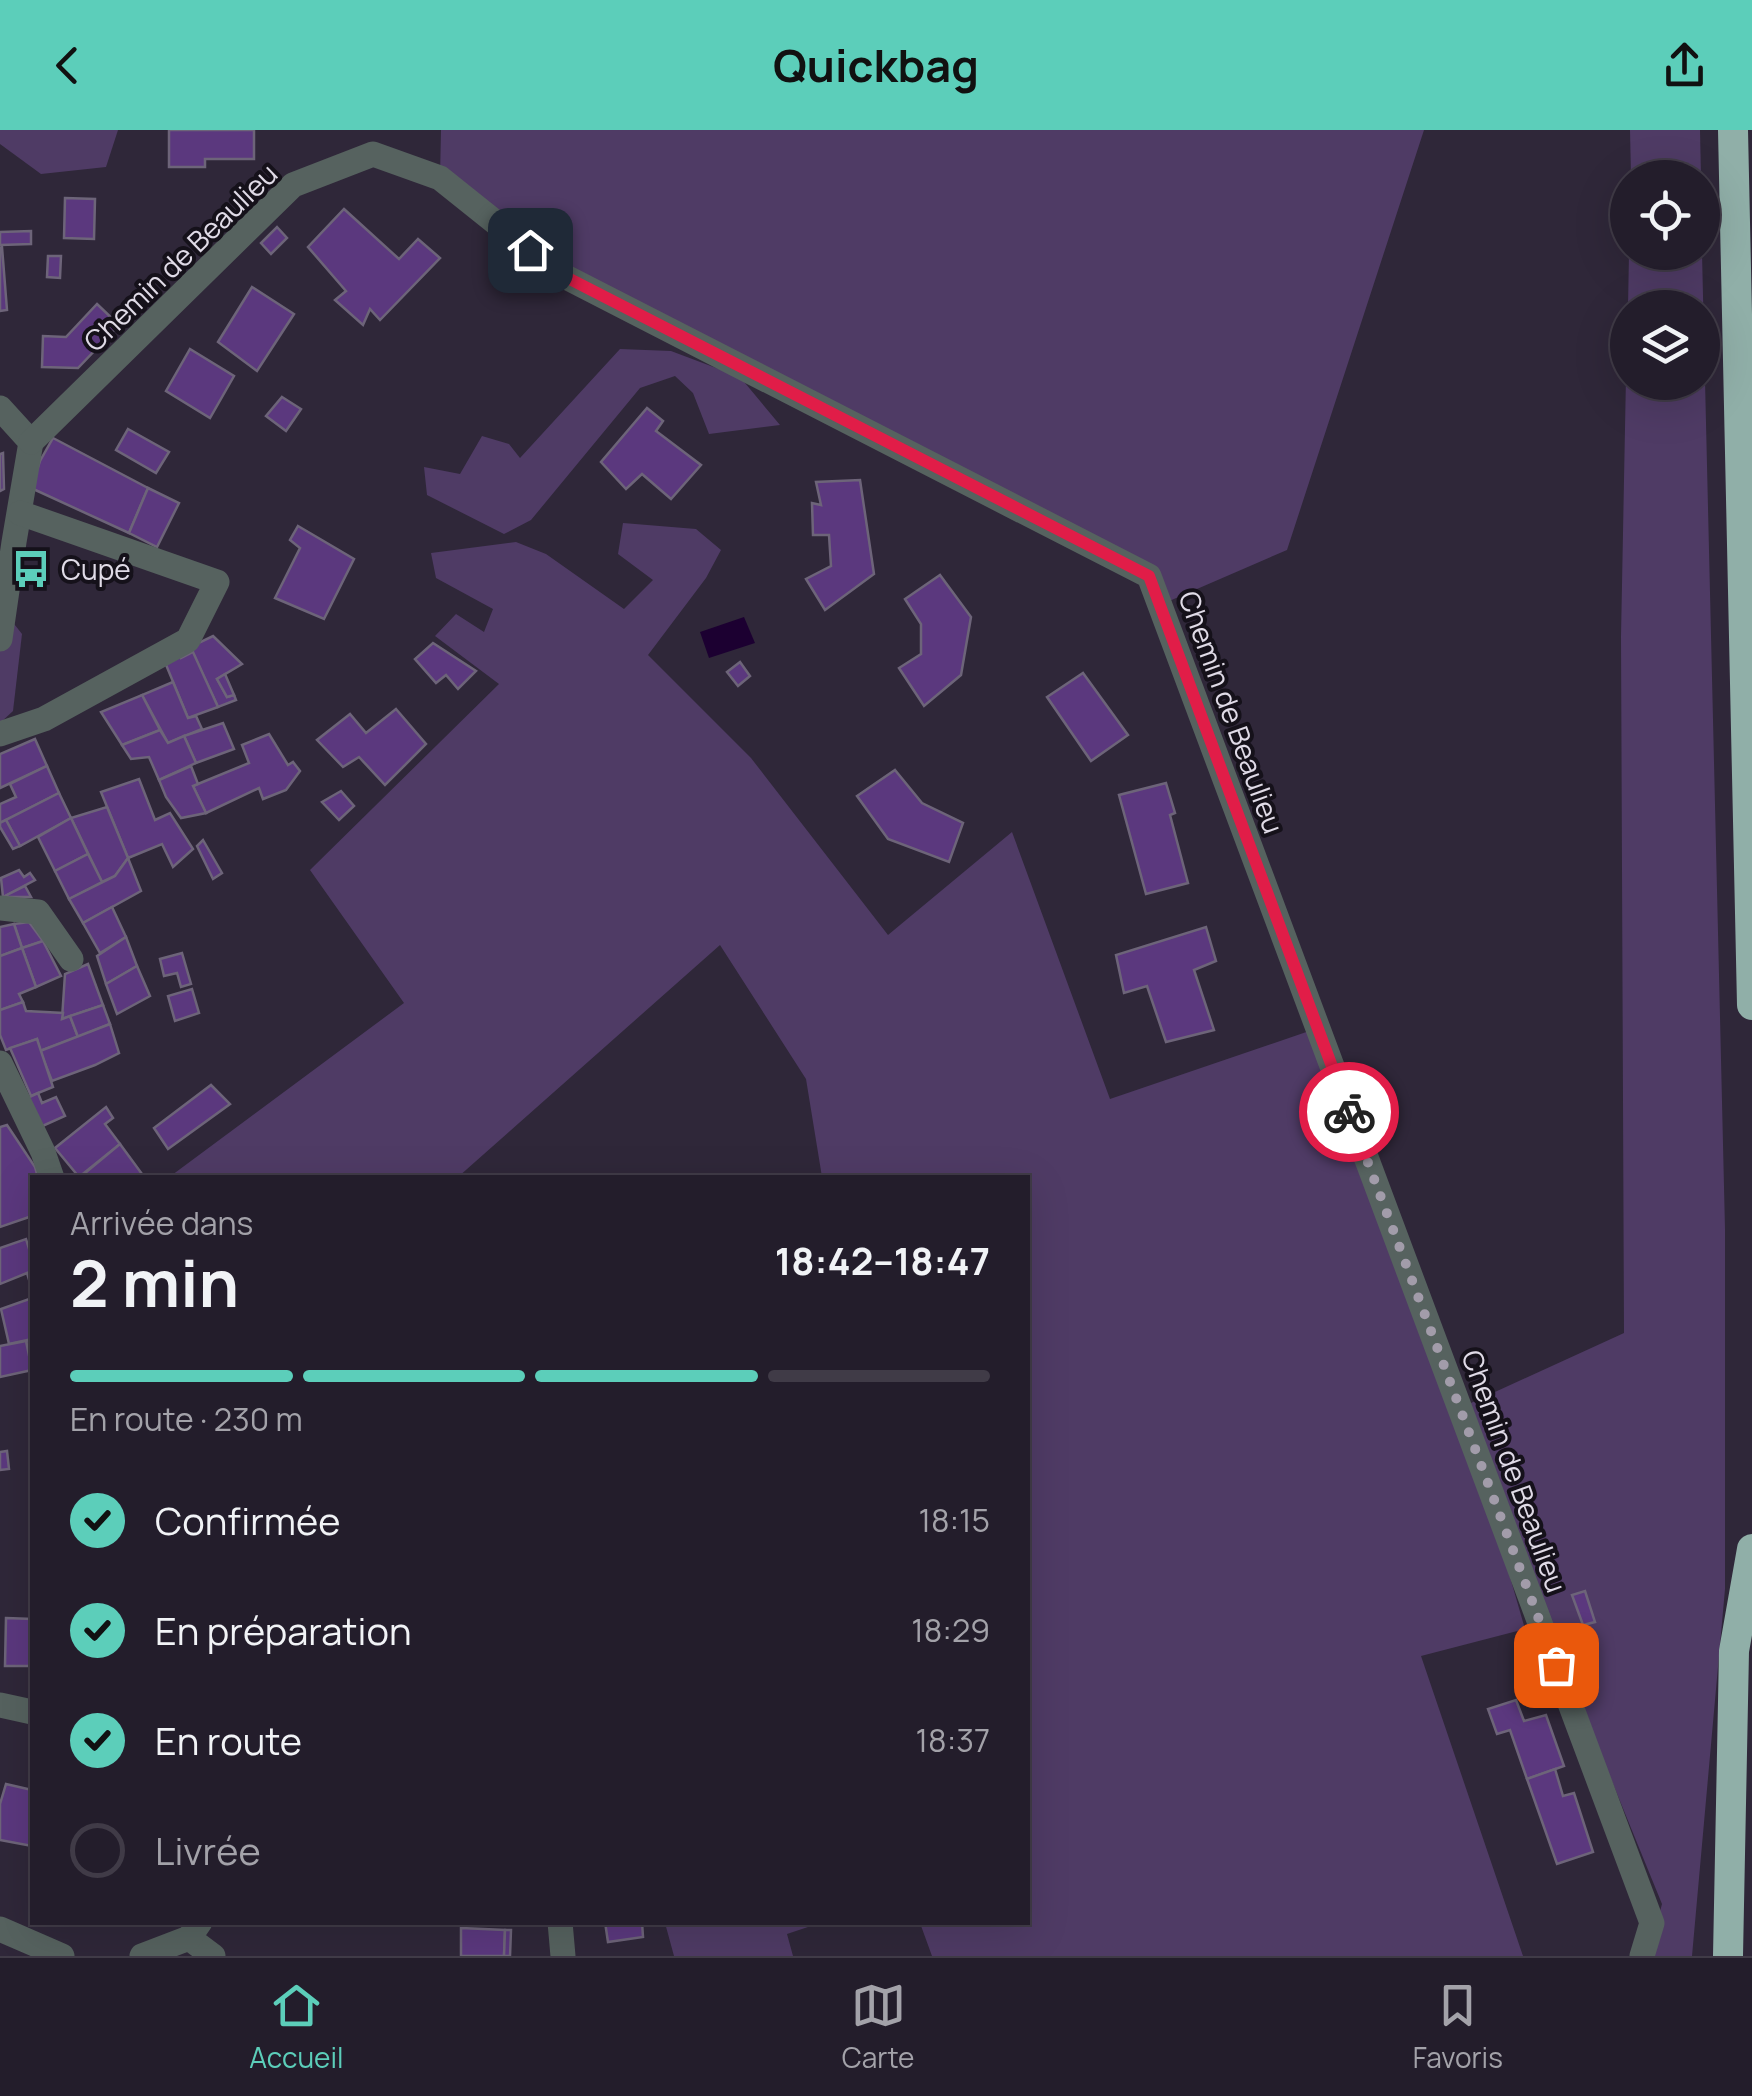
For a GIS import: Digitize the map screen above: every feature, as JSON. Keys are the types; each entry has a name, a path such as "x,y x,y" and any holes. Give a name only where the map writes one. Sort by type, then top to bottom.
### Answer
{"highway":[{"path":"1733,130 1752,1005"},
{"path":"1728,1956 1734,1650 1752,1550"}],"street":[{"name":"Chemin de Beaulieu","path":"31,442 293,185 374,154 440,178 560,274 1149,576 1652,1922 1642,1956"},
{"path":"0,408 31,442 20,512 7,544 0,639"},
{"path":"0,734 44,719 188,640 216,582 20,512"},
{"path":"0,908 38,912 70,959"},
{"path":"0,1063 51,1175"},
{"path":"0,1705 30,1712"},
{"path":"560,1925 563,1956"},
{"path":"0,1928 62,1956"},
{"path":"142,1956 194,1930 213,1956"}],"shaded area":[{"path":"0,130 118,130 106,167 41,174 0,144"},
{"path":"441,130 1424,130 1287,550 1160,605 1149,576 560,274 440,178"},
{"path":"1630,130 1700,130 1701,160 1631,160"},
{"path":"1629,270 1702,270 1703,290 1628,290"},
{"path":"620,349 671,351 740,377 780,425 709,434 693,393 675,376 640,388 531,520 504,534 427,495 424,467 460,474 482,436 509,444 520,458"},
{"path":"1626,400 1705,400 1725,1229 1725,1589 1692,1956 1648,1956 1662,1904 1465,1421 1525,1629 1421,1656 1523,1956 932,1956 921,1925 1030,1925 1030,1175 822,1175 806,1079 720,945 460,1175 172,1175 404,1003 310,870 499,684 435,636 456,614 484,632 493,609 436,578 431,553 516,542 546,554 624,609 653,580 618,554 623,523 696,529 721,550 706,578 648,655 751,758 888,935 1012,832 1110,1099 1318,1028 1460,1408 1624,1333 1621,637"},
{"path":"0,606 22,634 13,711 0,723"},
{"path":"744,617 755,643 709,658 700,632"},
{"path":"666,1925 814,1925 787,1934 793,1956 674,1956"}],"building":[{"path":"169,130 254,130 254,159 205,159 205,167 169,167"},
{"path":"65,198 95,199 94,239 64,238"},
{"path":"344,209 399,259 418,239 440,258 380,320 370,309 363,325 335,300 346,291 308,247"},
{"path":"277,227 287,238 271,254 261,243"},
{"path":"31,231 31,244 0,245 0,232"},
{"path":"0,248 7,310 0,311"},
{"path":"48,256 61,256 60,278 47,277"},
{"path":"252,287 294,314 257,371 218,342"},
{"path":"97,304 119,325 78,368 42,367 43,336 66,337"},
{"path":"190,349 234,376 210,418 166,391"},
{"path":"282,397 301,409 286,431 266,416"},
{"path":"647,408 663,421 656,431 701,465 671,499 642,474 626,489 601,462"},
{"path":"128,429 169,452 156,473 116,450"},
{"path":"53,438 148,488 129,533 31,488"},
{"path":"3,453 4,489 0,491 0,454"},
{"path":"860,480 874,574 825,610 806,579 831,566 829,535 813,535 812,503 821,505 816,482"},
{"path":"148,488 179,503 157,547 129,533"},
{"path":"298,526 354,559 324,619 275,598 300,548 290,540"},
{"path":"940,575 971,617 961,675 924,706 899,668 921,654 921,624 905,599"},
{"path":"213,636 242,664 217,679 227,697 234,695 236,700 218,707 190,647"},
{"path":"433,643 476,671 458,689 446,675 436,683 415,659"},
{"path":"193,652 218,707 188,718 164,660"},
{"path":"740,662 750,676 738,686 727,672"},
{"path":"1083,673 1128,735 1091,761 1047,697"},
{"path":"225,674 234,695 227,697 217,679"},
{"path":"173,682 188,718 196,716 202,729 168,743 142,695"},
{"path":"142,695 160,730 122,745 101,712"},
{"path":"396,709 426,744 385,785 359,757 343,767 317,740 350,714 366,733"},
{"path":"223,723 234,749 196,763 184,736"},
{"path":"160,730 168,743 184,736 196,763 159,780 149,757 131,759 122,745"},
{"path":"269,734 288,765 293,762 300,771 286,790 263,799 259,788 206,813 193,786 249,763 242,745"},
{"path":"35,739 47,766 0,788 0,754"},
{"path":"47,766 59,793 0,823 0,804 16,797 10,784"},
{"path":"191,766 198,784 193,786 206,813 181,818 159,780"},
{"path":"895,770 922,803 963,823 949,862 888,839 857,796"},
{"path":"139,779 155,820 170,813 193,849 173,867 162,844 128,858 101,792"},
{"path":"1166,783 1188,883 1146,894 1119,795"},
{"path":"341,791 354,806 339,820 322,802"},
{"path":"59,793 71,818 20,846 6,820"},
{"path":"107,807 128,858 115,876 102,882 71,818"},
{"path":"71,818 88,854 55,871 38,837"},
{"path":"6,820 20,846 13,849 0,827"},
{"path":"203,840 222,873 213,879 197,846"},
{"path":"88,854 102,882 69,899 55,871"},
{"path":"128,858 141,891 83,923 69,899 115,876"},
{"path":"19,870 24,877 30,873 35,880 3,897 1,878"},
{"path":"25,886 31,897 3,897"},
{"path":"112,907 126,937 100,953 83,923"},
{"path":"29,922 43,941 22,948 14,924"},
{"path":"14,924 22,948 0,956 0,927"},
{"path":"1206,927 1216,961 1194,970 1214,1030 1166,1042 1147,986 1124,993 1116,955"},
{"path":"126,937 137,966 106,984 97,956"},
{"path":"43,941 61,976 36,987 22,948"},
{"path":"22,948 36,987 19,994 23,1002 0,1010 0,956"},
{"path":"182,953 191,984 181,987 177,973 164,976 160,959"},
{"path":"88,964 103,1005 62,1019 65,974"},
{"path":"137,966 150,996 117,1014 106,984"},
{"path":"192,989 199,1013 175,1021 168,996"},
{"path":"23,1002 26,1011 63,1013 62,1019 70,1016 78,1037 40,1051 37,1039 6,1050 0,1035 0,1010"},
{"path":"103,1005 110,1024 78,1037 70,1016"},
{"path":"110,1024 119,1053 52,1081 40,1051"},
{"path":"37,1039 53,1087 31,1096 10,1048"},
{"path":"211,1085 230,1104 168,1149 154,1128"},
{"path":"38,1093 42,1103 56,1097 65,1116 38,1128 25,1099"},
{"path":"106,1107 113,1118 105,1124 120,1144 81,1175 55,1148"},
{"path":"7,1125 37,1175 30,1175 30,1217 0,1227 0,1127"},
{"path":"120,1144 142,1174 141,1175 83,1175"},
{"path":"26,1239 30,1283 27,1273 0,1284 0,1248"},
{"path":"30,1299 30,1339 9,1344 1,1309"},
{"path":"26,1341 30,1370 0,1377 0,1346"},
{"path":"7,1451 9,1469 0,1470 0,1452"},
{"path":"1585,1591 1595,1622 1583,1625 1572,1595"},
{"path":"6,1618 30,1619 30,1666 5,1666"},
{"path":"1516,1700 1524,1721 1546,1715 1564,1766 1527,1779 1510,1730 1497,1734 1488,1709"},
{"path":"1555,1769 1563,1796 1574,1793 1593,1852 1557,1864 1527,1779"},
{"path":"6,1784 30,1790 30,1846 0,1840 0,1804"},
{"path":"605,1925 642,1925 643,1937 608,1942"},
{"path":"461,1928 505,1930 504,1956 461,1956"},
{"path":"505,1930 511,1930 510,1956 504,1956"}],"way so far":[{"path":"1349,1112 1556,1665"}],"place":[{"name":"Cupé","path":"31,569"}],"route":[{"path":"530,250 560,274 1149,576 1349,1112"}]}
